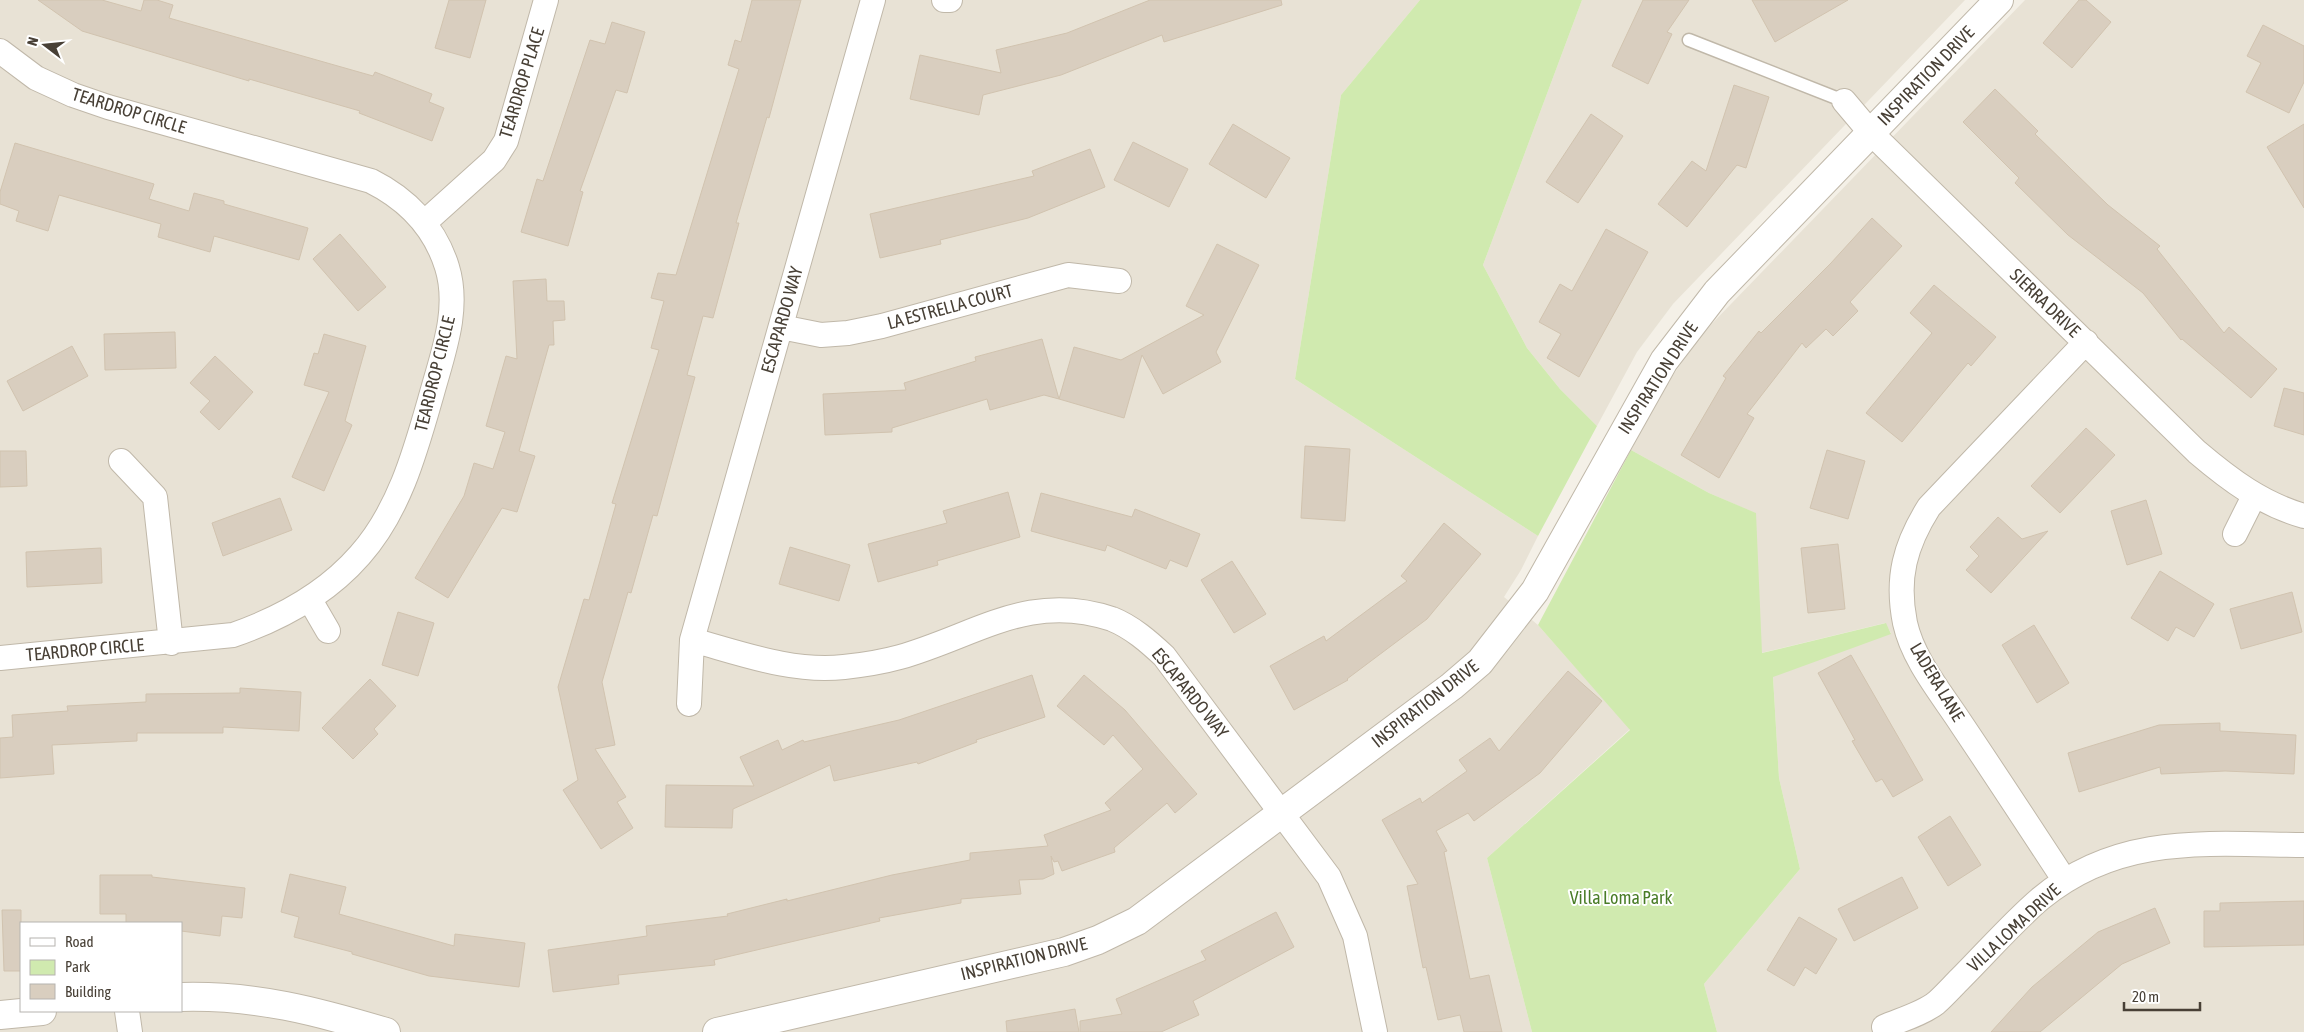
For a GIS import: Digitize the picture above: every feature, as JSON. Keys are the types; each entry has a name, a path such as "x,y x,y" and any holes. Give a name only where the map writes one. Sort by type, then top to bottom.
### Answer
{"street":[{"name":"TEARDROP PLACE","path":"424,223 494,160 506,141 546,0"},
{"name":"ESCAPARDO WAY","path":"689,704 692,640 873,0"},
{"path":"944,0 950,0"},
{"name":"INSPIRATION DRIVE","path":"717,1032 1064,952 1098,940 1136,921 1452,686 1480,662 1536,591 1645,394 1664,361 1686,330 1717,292 1999,0"},
{"name":"TEARDROP CIRCLE","path":"0,51 36,78 99,104 371,181 390,191 424,223 438,244 448,268 452,317 416,450 400,490 378,532 338,579 310,600 259,626 234,634 171,642 0,658"},
{"name":"SIERRA DRIVE","path":"1844,101 1871,133 2197,452 2254,496 2286,511 2304,516"},
{"name":"LA ESTRELLA COURT","path":"780,327 821,335 848,333 882,326 1068,276 1119,281"},
{"name":"LADERA LANE","path":"2065,881 1923,665 1906,624 1902,576 1906,553 1914,530 1929,507 2086,342"},
{"path":"121,461 155,497 171,642"},
{"path":"2235,534 2254,496"},
{"path":"310,600 328,631"},
{"name":"ESCAPARDO WAY","path":"692,640 782,664 842,668 901,657 1022,613 1052,609 1084,613 1113,620 1140,635 1164,656 1283,813 1329,878 1355,936 1375,1032"},
{"name":"VILLA LOMA DRIVE","path":"1884,1027 1935,1004 2040,899 2065,881 2114,858 2136,850 2164,846 2194,844 2304,845"},
{"path":"182,997 218,997 291,1005 386,1032"},
{"path":"0,1015 32,1012"},
{"path":"128,1012 130,1032"}],"lane":[{"path":"1688,40 1844,101"}],"shaded area":[{"path":"0,0 1420,0 1341,95 1295,379 1538,536 1521,570 1504,597 1538,625 1630,729 1487,858 1532,1032 0,1032"},
{"path":"1582,0 1965,0 1673,304 1637,352 1597,426 1560,389 1527,348 1483,265"},
{"path":"2025,0 2304,0 2304,1032 1717,1032 1704,984 1800,869 1779,778 1773,676 1891,633 1885,623 1761,653 1755,513 1709,493 1631,450 1662,391 1701,335"}],"green space":[{"path":"1420,0 1582,0 1483,265 1527,348 1560,389 1597,426 1538,536 1295,379 1341,95"},
{"name":"Villa Loma Park","path":"1631,450 1709,493 1756,513 1762,653 1886,623 1891,634 1773,677 1779,778 1800,869 1704,984 1717,1032 1532,1032 1487,858 1630,730 1538,625"}],"building":[{"path":"38,0 102,0 141,11 144,0 157,0 173,5 169,18 373,76 375,72 432,94 429,102 444,108 432,141 359,113 360,111 249,79 249,81 82,31"},
{"path":"449,0 486,0 470,58 435,48"},
{"path":"752,0 801,0 769,118 767,117 736,223 739,223 713,318 703,316 687,375 695,377 657,516 653,515 631,593 628,592 602,682 615,745 595,749 626,797 617,802 633,828 601,849 563,790 578,780 558,687 584,599 589,600 616,504 612,503 659,350 651,348 664,301 651,298 658,273 676,275 739,69 728,65 735,40 741,42"},
{"path":"1150,0 1281,0 1282,5 1164,42 1162,35 1061,75 983,95 979,115 910,99 920,55 1001,73 996,50 1067,33"},
{"path":"1643,0 1689,0 1667,32 1672,34 1648,84 1612,66"},
{"path":"1752,0 1848,0 1775,42"},
{"path":"2079,0 2086,0 2111,22 2072,68 2043,43"},
{"path":"612,22 645,32 627,93 616,90 580,191 583,192 568,246 521,232 537,179 543,181 590,40 605,44"},
{"path":"2263,25 2304,46 2304,82 2289,113 2246,92 2261,63 2247,56"},
{"path":"1734,85 1769,97 1746,168 1737,165 1687,227 1658,204 1692,161 1706,171"},
{"path":"1995,89 2038,131 2035,134 2108,205 2160,246 2157,249 2224,333 2229,327 2277,369 2251,398 2181,340 2143,293 2068,235 2015,183 2019,178 1963,122"},
{"path":"1591,114 1623,136 1578,203 1546,182"},
{"path":"1233,124 1290,158 1266,198 1209,164"},
{"path":"2304,124 2304,208 2267,147"},
{"path":"1133,142 1188,169 1169,207 1114,180"},
{"path":"15,143 154,184 149,199 189,211 194,193 224,201 224,204 308,228 299,260 214,236 210,252 158,237 161,224 59,195 48,231 16,221 19,211 0,204 0,192"},
{"path":"1090,149 1105,187 1028,218 940,240 941,244 880,258 870,214 1034,176 1032,171"},
{"path":"1872,218 1902,246 1850,302 1858,311 1833,336 1826,329 1806,348 1802,343 1747,414 1754,418 1719,478 1681,455 1726,378 1723,376 1759,331 1761,333 1831,263"},
{"path":"1606,229 1648,252 1579,377 1547,358 1561,334 1539,322 1560,284 1572,291"},
{"path":"340,234 386,287 358,311 313,259"},
{"path":"1217,244 1259,265 1216,352 1221,362 1163,394 1142,355 1124,418 1059,399 1074,347 1121,360 1204,315 1186,306"},
{"path":"546,279 547,301 564,301 565,320 553,321 554,345 549,345 519,451 535,456 517,512 502,508 448,598 415,578 464,496 474,463 493,469 505,432 486,426 506,356 517,359 513,281"},
{"path":"1934,285 1996,337 1971,366 1968,363 1902,442 1866,413 1932,333 1910,313"},
{"path":"175,332 176,368 105,370 104,334"},
{"path":"324,334 366,346 345,421 352,425 324,491 292,477 329,392 304,385 314,353 318,354"},
{"path":"1042,339 1059,399 1044,395 990,410 987,399 892,428 892,432 825,435 823,394 906,390 904,383 976,361 975,357"},
{"path":"72,346 88,376 23,411 7,381"},
{"path":"215,356 253,392 219,430 200,412 210,401 190,383"},
{"path":"2284,388 2304,393 2304,435 2274,426"},
{"path":"2086,428 2115,455 2060,513 2031,486"},
{"path":"1305,446 1350,449 1345,521 1301,518"},
{"path":"1827,450 1865,461 1848,519 1810,508"},
{"path":"0,451 26,451 27,486 0,487"},
{"path":"1008,492 1020,537 937,561 938,565 878,582 868,544 947,523 943,511"},
{"path":"1041,493 1132,517 1135,509 1200,534 1187,567 1170,560 1166,569 1107,545 1105,551 1031,531"},
{"path":"280,498 292,530 223,556 212,523"},
{"path":"2146,500 2162,554 2127,565 2111,511"},
{"path":"1998,517 2022,539 2048,531 1991,593 1966,570 1979,556 1970,547"},
{"path":"1444,523 1481,554 1427,619 1348,680 1294,710 1270,666 1324,636 1326,641 1407,581 1401,576"},
{"path":"1838,544 1845,609 1808,613 1801,548"},
{"path":"790,547 850,565 839,601 779,584"},
{"path":"101,548 102,583 27,587 26,552"},
{"path":"1232,561 1266,614 1234,633 1201,580"},
{"path":"2160,571 2214,604 2194,637 2176,627 2168,641 2131,618"},
{"path":"2292,592 2302,632 2241,649 2230,609"},
{"path":"398,612 434,623 418,676 382,665"},
{"path":"2034,625 2069,683 2037,703 2002,645"},
{"path":"1851,655 1923,780 1893,797 1882,779 1876,782 1852,741 1855,740 1818,673"},
{"path":"1568,671 1602,701 1540,773 1474,821 1468,813 1436,831 1447,851 1444,852 1470,979 1489,975 1502,1032 1464,1032 1460,1015 1438,1020 1426,967 1423,968 1407,886 1418,884 1382,820 1420,798 1422,803 1467,771 1459,760 1490,738 1499,751"},
{"path":"1032,675 1045,717 976,740 977,742 918,764 917,762 834,781 830,765 733,809 732,828 665,827 666,785 754,786 740,757 778,740 782,750 803,740 804,742 899,720"},
{"path":"1084,675 1125,710 1197,794 1175,813 1167,803 1114,848 1115,852 1062,871 1058,861 1054,862 1051,856 1054,874 1043,879 1019,880 1021,894 961,899 961,903 879,918 880,921 714,960 715,965 618,975 619,984 553,992 548,950 647,936 646,926 728,916 727,914 787,899 787,901 892,875 970,860 970,853 1048,846 1044,835 1111,810 1105,803 1143,769 1113,735 1104,745 1057,706"},
{"path":"370,679 396,706 374,729 378,734 353,759 322,728"},
{"path":"240,688 301,692 299,731 223,727 223,733 137,733 137,741 52,745 54,774 0,778 0,738 13,737 12,715 68,711 67,706 146,702 146,694 240,693"},
{"path":"2220,723 2220,731 2296,735 2294,774 2225,771 2161,774 2160,767 2079,792 2068,753 2159,725"},
{"path":"1950,816 1981,865 1948,886 1918,837"},
{"path":"290,874 346,887 339,914 454,946 455,934 525,943 519,987 429,976 352,954 352,952 294,937 299,917 281,912"},
{"path":"100,875 152,875 152,877 245,888 242,918 222,916 220,936 182,931 182,922 126,922 126,914 100,914"},
{"path":"1902,877 1918,908 1854,941 1838,909"},
{"path":"2304,901 2304,945 2204,947 2204,911 2220,911 2220,903"},
{"path":"2155,908 2170,943 2122,964 2040,1032 1991,1032 2032,987 2098,932"},
{"path":"2,910 21,910 20,971 4,971"},
{"path":"1276,912 1294,947 1193,1001 1199,1015 1161,1032 1080,1032 1080,1021 1122,1014 1116,999 1206,960 1201,951"},
{"path":"1799,917 1837,939 1816,974 1805,967 1794,986 1767,970"},
{"path":"1075,1009 1079,1032 1007,1032 1006,1021"}]}
